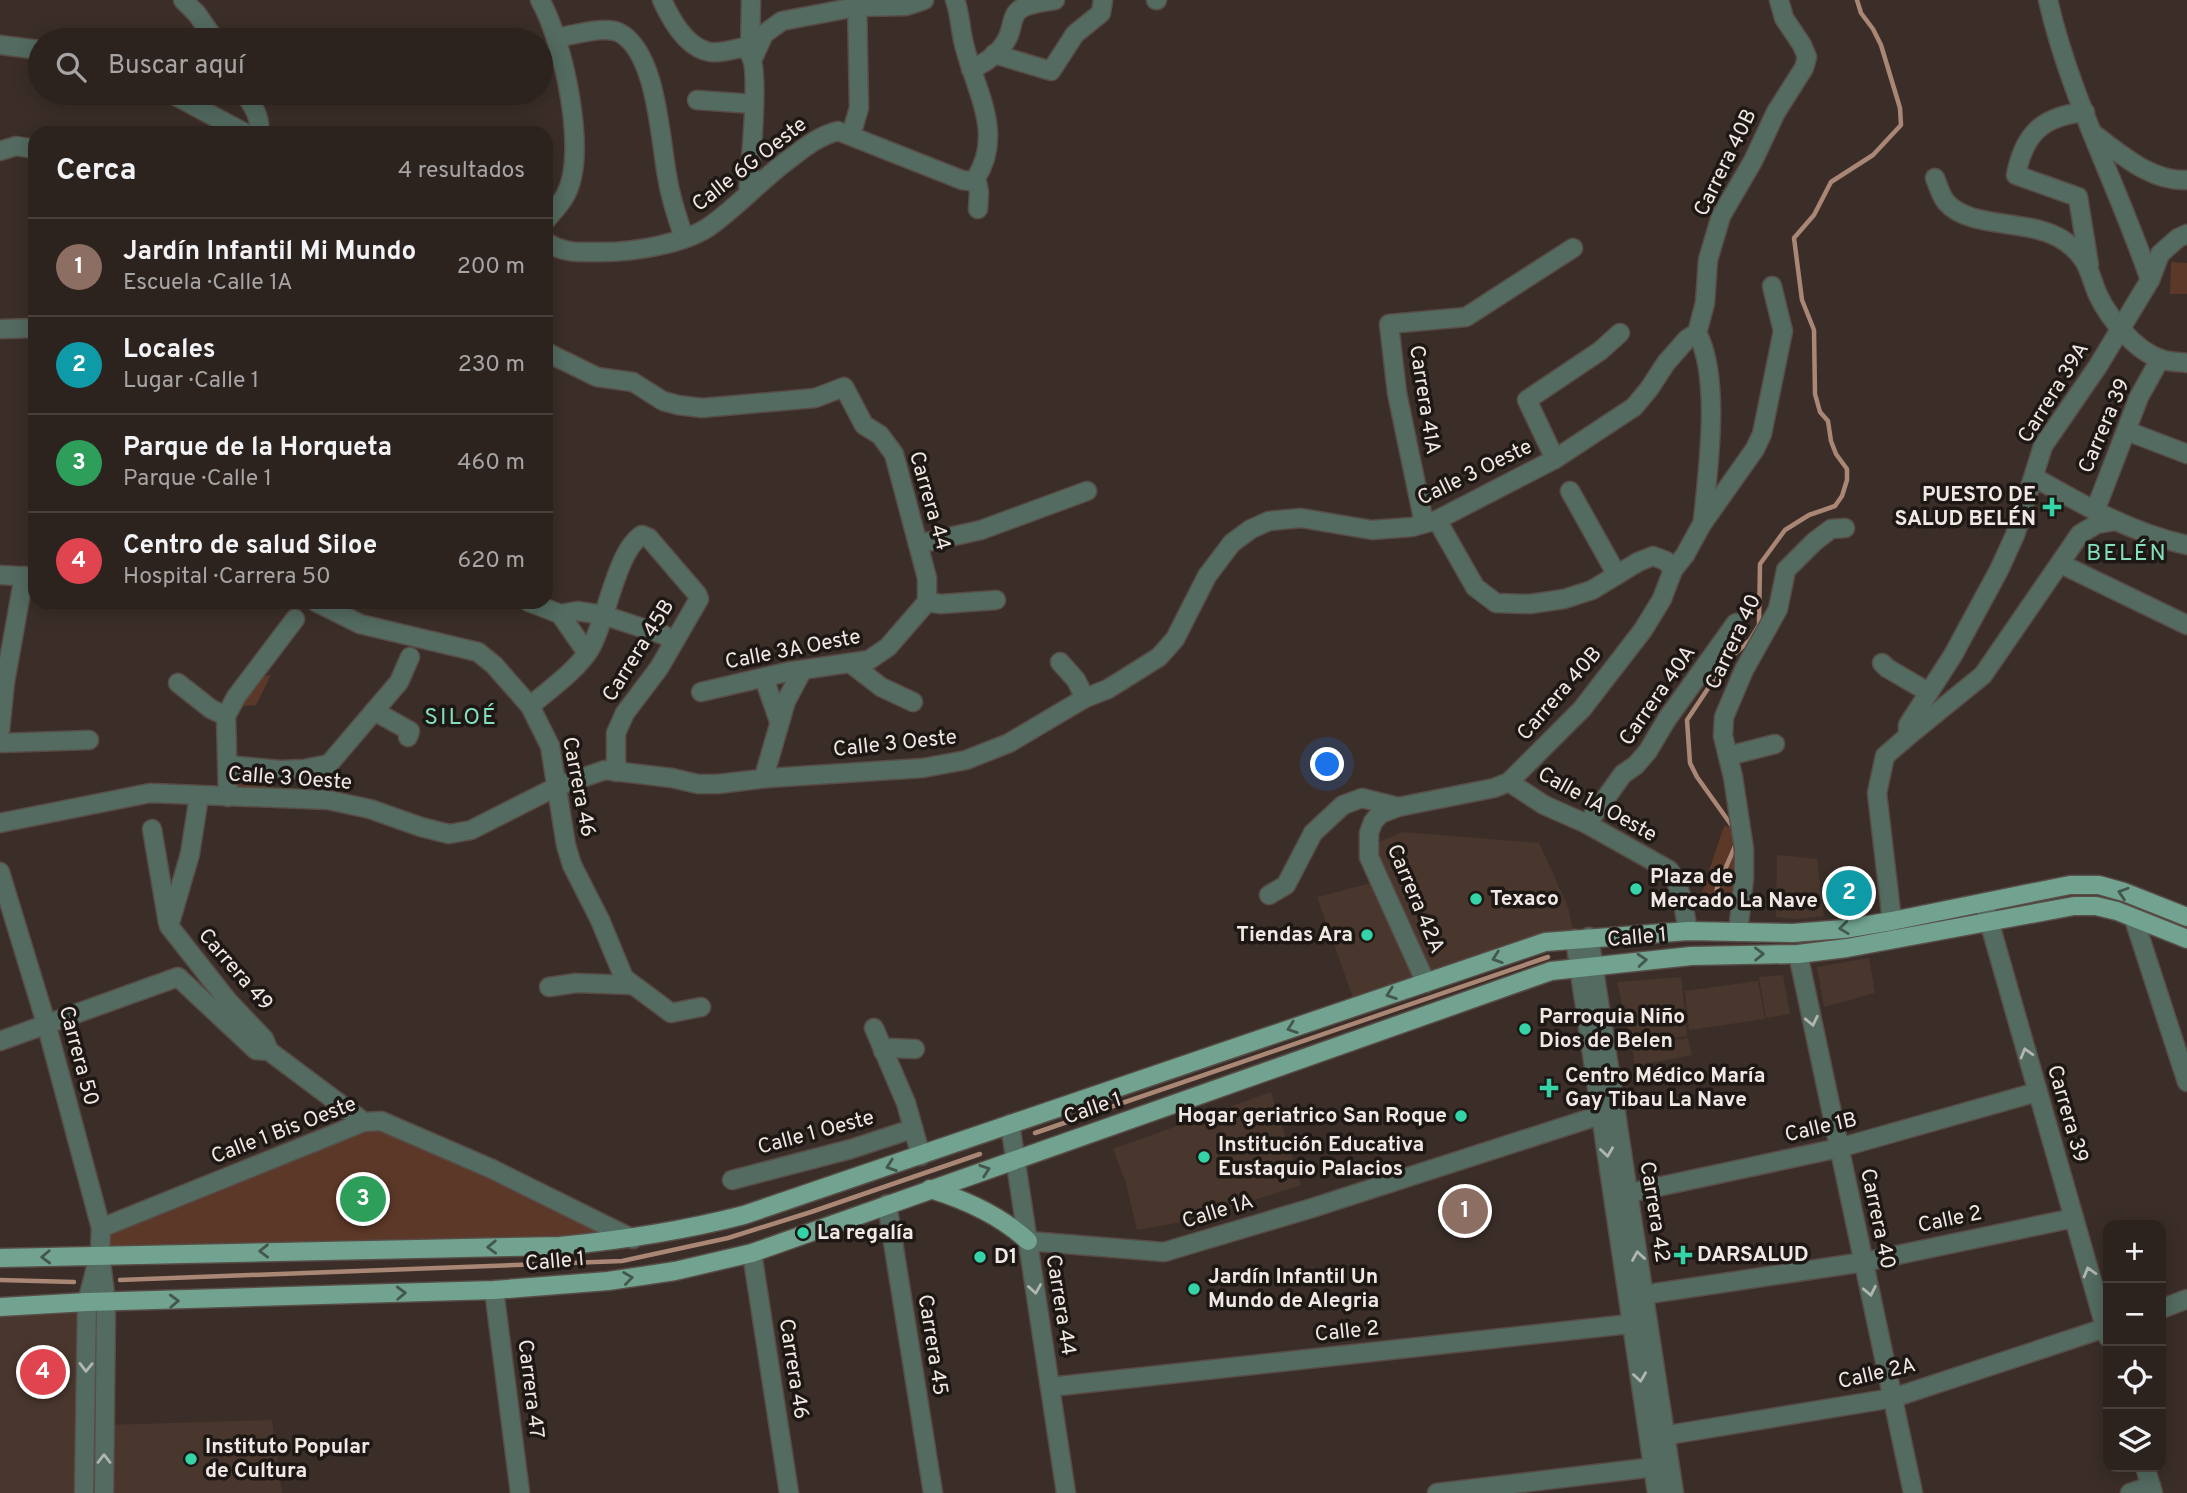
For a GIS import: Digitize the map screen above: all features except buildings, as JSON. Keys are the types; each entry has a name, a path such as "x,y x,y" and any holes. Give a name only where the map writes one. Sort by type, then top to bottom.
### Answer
{"main road":[{"name":"Calle 1","path":"0,1258 559,1246 633,1239 690,1229 744,1215 1545,942 1688,931 1793,933 1892,921 2070,885 2099,885 2187,917"},
{"name":"Calle 1","path":"0,1307 494,1290 608,1281 675,1271 752,1253 1551,971 1690,956 1798,954 1898,940 2085,906 2117,911 2187,939"},
{"path":"930,1189 972,1203 1012,1226 1028,1241"}],"street":[{"path":"183,0 207,28"},
{"path":"540,0 553,28"},
{"path":"662,0 686,38 696,46 712,52 751,53"},
{"path":"748,194 755,79 751,53 751,0"},
{"path":"751,53 764,34 782,21 856,4 906,6 924,0"},
{"path":"856,4 859,108 852,135 864,143 970,181 981,171 988,136 984,106 971,69 955,0"},
{"path":"971,69 994,54 1009,35 1018,10 1055,0"},
{"path":"994,54 1051,71 1075,34 1101,13 1102,0"},
{"name":"Carrera 40B","path":"1702,524 1710,422 1707,365 1703,345 1697,333 1704,303 1708,260 1721,216 1753,161 1776,112 1804,68 1807,57 1784,18 1779,0"},
{"path":"2048,0 2057,38 2084,112 2131,224 2150,280"},
{"path":"553,29 569,88 574,148 567,194 553,211"},
{"path":"557,38 609,29 619,32 641,54 656,102 668,183 684,238"},
{"path":"0,45 28,48"},
{"path":"697,100 753,104"},
{"path":"192,105 232,126"},
{"path":"252,105 260,126"},
{"path":"2084,112 2064,114 2045,123 2030,137 2020,155 2016,175 2078,197 2089,265 2099,297 2140,348 2160,359 2187,363"},
{"name":"Calle 6G Oeste","path":"553,246 562,251 632,251 693,236 710,226 760,181 824,135 838,131 852,135"},
{"path":"2094,135 2127,159 2164,179 2187,180"},
{"path":"0,151 16,146 28,148"},
{"path":"976,178 978,209"},
{"path":"1935,178 1945,201 1961,214 2043,231 2068,244 2089,265"},
{"name":"Carrera 39A","path":"1892,921 1877,793 1885,756 1908,736 1908,724 1953,655 1999,570 2015,535 2043,446 2098,366 2150,280 2160,254 2178,238 2187,234"},
{"name":"Carrera 41A","path":"1573,248 1466,317 1389,324 1397,393 1431,522 1475,587 1496,603 1530,604 1564,599 1592,590 1653,556 1666,561 1674,570"},
{"name":"Carrera 40B","path":"1509,782 1594,695 1643,630 1702,524 1755,449 1762,434 1783,331 1772,286"},
{"path":"0,329 28,327"},
{"path":"1555,459 1527,400 1600,351 1620,332"},
{"name":"Calle 3 Oeste","path":"0,823 150,793 328,800 370,809 449,834 471,830 558,786 605,771 672,778 698,784 718,784 923,768 966,761 1009,743 1085,698 1134,673 1168,649 1190,613 1207,576 1232,543 1251,529 1269,521 1301,518 1372,530 1412,527 1431,522 1555,459 1634,407 1666,363 1697,333"},
{"name":"Carrera 44","path":"553,355 597,377 633,382 663,401 690,407 732,407 815,398 844,387 864,425 880,435 894,454 927,578 927,602"},
{"name":"Carrera 39","path":"2095,511 2139,397 2160,359"},
{"path":"2127,431 2187,454"},
{"path":"2034,477 2115,521 2158,539 2187,545"},
{"path":"919,544 981,530 1087,491"},
{"path":"1570,491 1616,575"},
{"path":"1908,736 1983,675 2080,534 2097,524 2115,521"},
{"name":"Carrera 40","path":"1738,932 1744,849 1723,736 1724,717 1744,670 1778,609 1786,570 1831,529 1845,528"},
{"name":"Carrera 45B","path":"603,615 621,564 636,538 642,535 649,538 699,596 659,668 625,713 616,733 617,772"},
{"path":"2061,564 2187,625"},
{"path":"0,575 28,577"},
{"path":"0,730 3,682 28,585"},
{"path":"927,602 941,604 996,600"},
{"name":"Calle 3A Oeste","path":"701,692 818,666 869,660 878,655 927,602"},
{"name":"Carrera 46","path":"330,609 360,624 478,652 495,664 530,706 550,746 566,845 572,865 600,920 624,978 671,1013 701,1007"},
{"path":"547,609 560,614 577,611 603,615 664,635 673,642"},
{"path":"560,614 587,653"},
{"path":"530,706 587,653 603,615"},
{"path":"228,797 226,716 236,697 295,619"},
{"name":"Carrera 40A","path":"1587,824 1623,774 1636,765 1648,751 1667,719 1736,623"},
{"path":"228,765 275,770 304,769 329,764 399,682 410,657"},
{"path":"1060,662 1076,680 1085,698"},
{"path":"850,663 881,687 913,702"},
{"path":"1882,663 1928,692"},
{"path":"768,778 766,770 779,721 802,671"},
{"path":"764,678 779,721"},
{"path":"178,683 211,709 226,716"},
{"path":"374,711 410,731 408,737"},
{"path":"0,743 89,740"},
{"path":"1728,756 1775,744"},
{"path":"274,798 275,770"},
{"name":"Calle 1A Oeste","path":"1398,807 1494,788 1509,782 1545,805 1587,824 1669,870 1676,879 1681,895 1688,931"},
{"name":"Carrera 49","path":"199,796 190,854 169,926 228,1001 264,1039 269,1051 364,1122"},
{"path":"1269,895 1286,885 1313,833 1343,805 1362,798 1398,807"},
{"name":"Carrera 42A","path":"1398,807 1380,814 1373,822 1369,833 1369,857 1426,983"},
{"path":"152,829 169,926"},
{"name":"Carrera 50","path":"0,872 46,1023 101,1228 100,1254 106,1302 104,1493"},
{"name":"Carrera 39","path":"1984,903 2103,1317"},
{"path":"2134,919 2187,1082"},
{"name":"Carrera 42","path":"1582,938 1657,1436 1662,1466 1674,1493"},
{"name":"Carrera 40","path":"1798,954 1913,1493"},
{"name":"Carrera 49","path":"46,1023 178,977 256,1050 269,1051"},
{"path":"549,987 576,983 633,985"},
{"path":"0,1041 46,1023"},
{"path":"874,1028 906,1103 921,1156"},
{"path":"883,1051 891,1048 915,1049"},
{"name":"Calle 1B","path":"1621,1195 1839,1148 2037,1092"},
{"name":"Calle 1A","path":"1028,1241 1164,1252 1325,1204 1608,1112"},
{"name":"Calle 1 Bis Oeste","path":"101,1228 364,1122 382,1121 492,1169 633,1239"},
{"name":"Carrera 44","path":"1010,1124 1066,1493"},
{"name":"Calle 1 Oeste","path":"732,1180 851,1149 912,1129"},
{"name":"Carrera 45","path":"887,1204 933,1493"},
{"name":"Calle 2","path":"1636,1296 1864,1262 2074,1218"},
{"name":"Carrera 46","path":"752,1253 789,1493"},
{"name":"Carrera 50","path":"84,1493 87,1302 100,1254"},
{"name":"Carrera 47","path":"494,1290 520,1493"},
{"path":"2166,1307 2187,1299"},
{"name":"Calle 2","path":"1050,1387 1640,1323"},
{"name":"Calle 2A","path":"1657,1436 1893,1398 2103,1332"},
{"path":"1437,1493 1662,1466"},
{"name":"Carrera 42","path":"1657,1493 1662,1466"},
{"path":"2130,1493 2152,1490 2147,1472"}],"shaded area":[{"path":"2171,262 2187,263 2187,294 2170,294"},
{"path":"271,675 256,705 230,707 251,677"},
{"path":"228,765 275,770 273,798 228,797"},
{"path":"1724,826 1739,828 1738,907 1700,898"},
{"name":"Texaco","path":"1403,832 1539,843 1568,907 1575,939 1356,1006 1317,897 1379,881 1367,847"},
{"path":"1777,855 1817,859 1824,916 1797,919 1776,917"},
{"path":"1869,958 1875,993 1824,1007 1817,967"},
{"path":"1783,975 1790,1014 1766,1018 1759,977"},
{"path":"1681,977 1687,1036 1631,1043 1617,982"},
{"path":"1758,981 1765,1019 1689,1030 1685,991"},
{"path":"1688,1038 1692,1055 1635,1066 1632,1045"},
{"name":"Institución Educativa Eustaquio Palacios","path":"1271,1092 1301,1185 1192,1220 1137,1230 1126,1183 1113,1149"},
{"path":"364,1122 633,1239 100,1254 101,1228"},
{"path":"87,1302 84,1493 0,1493 0,1307"},
{"name":"Instituto Popular de Cultura","path":"272,1420 282,1493 104,1493 105,1425"}],"waterway":[{"path":"1732,826 1690,763 1687,720 1721,669 1750,640 1759,625 1760,564 1785,530 1809,515 1835,506 1842,496 1847,480 1847,469 1836,454 1828,421 1820,412 1815,394 1814,330 1802,300 1794,238 1814,215 1831,182 1873,155 1901,125 1900,108 1881,45 1861,13 1857,0"},
{"path":"1716,897 1717,888 1736,844"},
{"path":"1035,1133 1548,957"},
{"path":"120,1280 622,1261 728,1238 980,1154"},
{"path":"0,1280 74,1282"}],"place":[{"name":"PUESTO DE SALUD BELÉN","path":"2052,507"},
{"name":"Plaza de Mercado La Nave","path":"1636,889"},
{"name":"Locales","path":"1849,893"},
{"name":"Texaco","path":"1476,899"},
{"name":"Tiendas Ara","path":"1367,935"},
{"name":"Parroquia Niño Dios de Belen","path":"1525,1029"},
{"name":"Centro Médico María Gay Tibau La Nave","path":"1549,1088"},
{"name":"Hogar geriatrico San Roque","path":"1461,1116"},
{"name":"Institución Educativa Eustaquio Palacios","path":"1204,1157"},
{"name":"Parque de la Horqueta","path":"363,1199"},
{"name":"Jardín Infantil Mi Mundo","path":"1465,1211"},
{"name":"La regalía","path":"803,1233"},
{"name":"DARSALUD","path":"1683,1255"},
{"name":"D1","path":"980,1257"},
{"name":"Jardín Infantil Un Mundo de Alegria","path":"1194,1289"},
{"name":"Centro de salud Siloe","path":"43,1372"},
{"name":"Instituto Popular de Cultura","path":"191,1459"}],"district":[{"name":"BELÉN","path":"2127,554"},
{"name":"SILOÉ","path":"461,718"}]}
